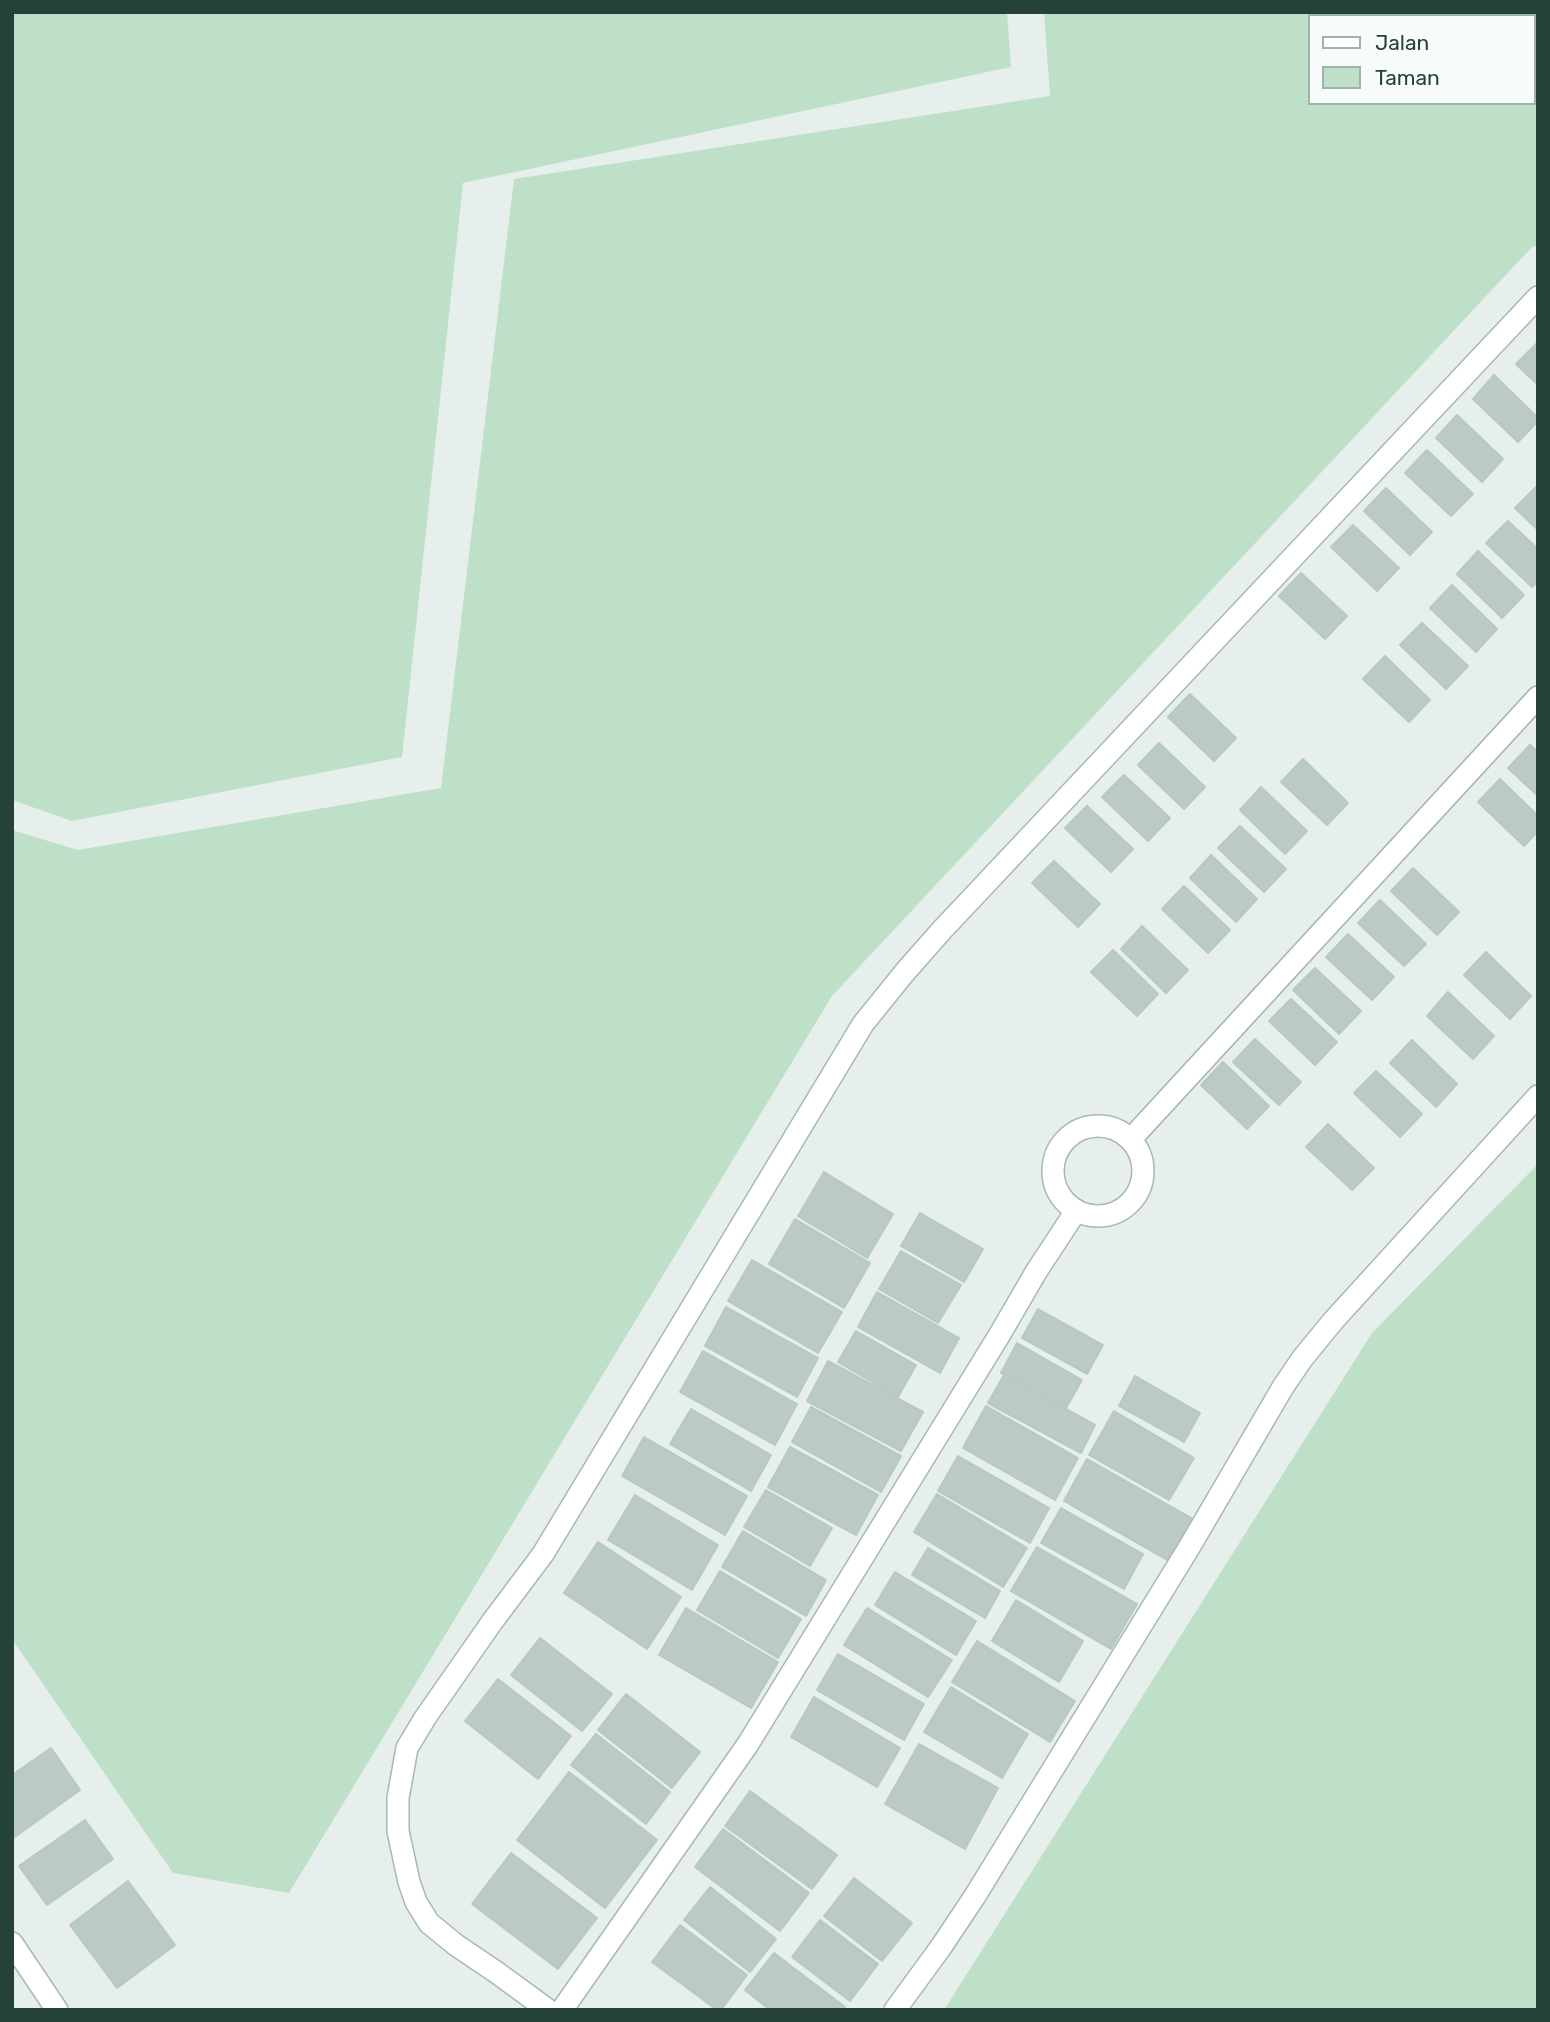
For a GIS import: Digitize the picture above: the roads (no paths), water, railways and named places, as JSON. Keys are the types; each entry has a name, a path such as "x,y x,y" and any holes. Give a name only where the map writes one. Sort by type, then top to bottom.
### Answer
{"street":[{"path":"548,2010 429,1923 416,1902 398,1831 398,1798 407,1748 492,1622 543,1554 863,1024 942,930 1538,297"},
{"path":"1131,1139 1538,697"},
{"path":"895,2010 975,1896 1190,1546 1283,1387 1333,1321 1538,1096"},
{"path":"1089,1126 1112,1127 1131,1139 1140,1152 1144,1168 1142,1184 1135,1199 1123,1210 1108,1216 1091,1216 1076,1211 1060,1196 1052,1175 1056,1153 1069,1135 1089,1126"},
{"path":"562,2010 748,1744 1076,1211"},
{"path":"12,1943 58,2010"}]}
